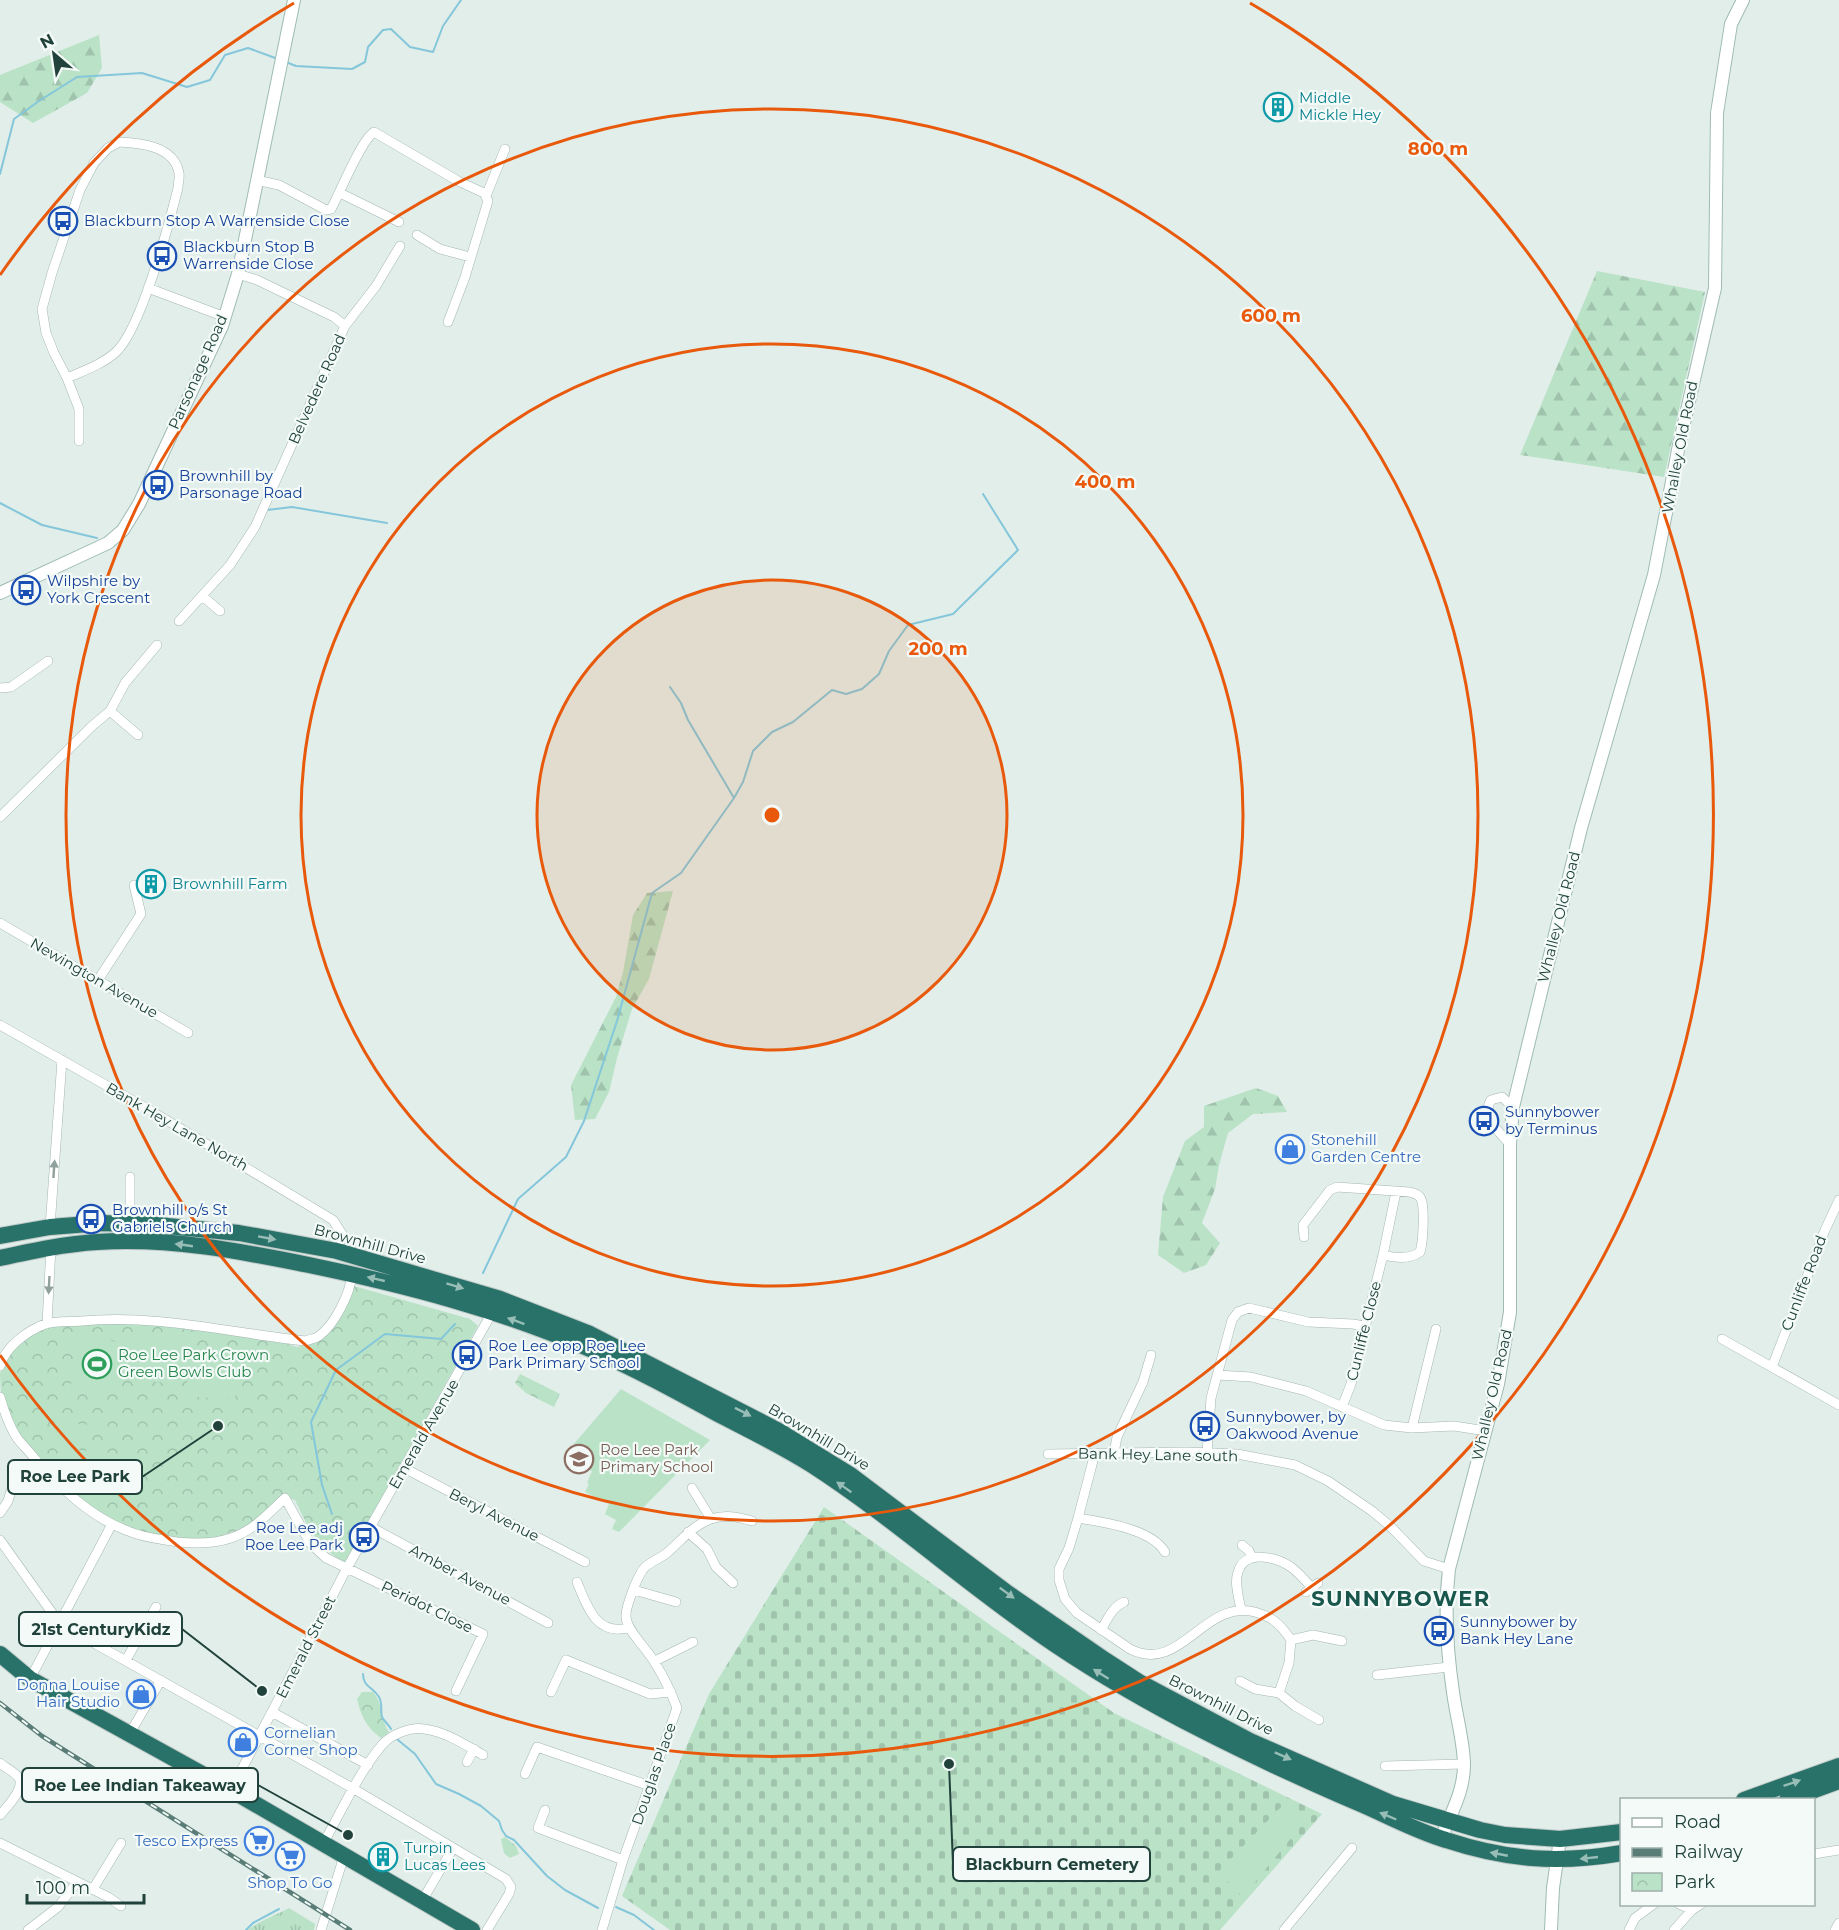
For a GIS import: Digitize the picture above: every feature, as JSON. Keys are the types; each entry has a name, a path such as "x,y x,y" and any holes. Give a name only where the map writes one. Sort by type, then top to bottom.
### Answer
{"highway":[{"name":"Brownhill Drive","path":"0,1236 50,1227 102,1223 239,1233 337,1251 496,1306 590,1334 779,1431 820,1455 849,1474 1006,1592 1105,1660 1147,1687 1250,1741 1394,1804 1448,1821 1505,1835 1560,1839 1620,1832"},
{"name":"Brownhill Drive","path":"0,1258 51,1247 100,1242 166,1242 267,1256 496,1306 653,1379 783,1448 840,1484 1049,1640 1120,1686 1271,1766 1442,1839 1481,1850 1520,1858 1557,1861 1620,1853"},
{"path":"0,1654 30,1679 231,1790 472,1930"},
{"path":"1750,1798 1839,1766"},
{"path":"1792,1798 1839,1781"}],"street":[{"name":"Parsonage Road","path":"0,593 108,543 123,530 139,504 225,317 238,274 294,0"},
{"name":"Whalley Old Road","path":"1442,1839 1461,1788 1464,1764 1449,1667 1445,1611 1449,1569 1503,1362 1510,1312 1510,1144 1513,1107 1581,828 1654,575 1682,434 1715,288 1718,112 1731,24 1743,0"},
{"path":"256,180 279,185 326,210 331,209 362,147 374,132 486,196"},
{"path":"68,378 108,359 118,351 140,314 178,188 179,172 171,157 158,148 138,143 118,142 108,148 94,163 80,190 42,309 46,333 68,378 79,409 79,441"},
{"path":"448,322 488,201 486,196 505,149"},
{"path":"340,193 399,222"},
{"path":"417,235 440,249 470,257"},
{"name":"Belvedere Road","path":"179,621 242,548 255,527 345,326 376,286 400,246"},
{"path":"238,274 256,280 334,317 345,326"},
{"path":"148,288 225,317"},
{"path":"202,596 220,611"},
{"path":"0,816 110,711 125,683 157,645"},
{"path":"0,688 11,687 48,662"},
{"path":"110,711 138,735"},
{"path":"98,980 141,914 134,885"},
{"name":"Newington Avenue","path":"0,922 188,1033"},
{"name":"Bank Hey Lane North","path":"0,1025 333,1220 342,1234 341,1240"},
{"path":"50,1227 62,1060"},
{"path":"1510,1144 1494,1124 1487,1112 1487,1105 1491,1100 1502,1097 1513,1107"},
{"path":"130,1177 130,1224"},
{"path":"1304,1237 1303,1226 1312,1212 1334,1188 1343,1186 1414,1193 1421,1198 1422,1244 1420,1252 1413,1256 1394,1258 1383,1254"},
{"name":"Cunliffe Close","path":"1342,1407 1351,1384 1393,1214 1396,1192"},
{"name":"Cunliffe Road","path":"1772,1367 1825,1230 1839,1200"},
{"path":"47,1324 51,1247"},
{"path":"0,1366 3,1355 18,1341 26,1334 47,1324 101,1319 154,1320 306,1341 317,1338 337,1313 351,1284 352,1274"},
{"name":"Emerald Avenue","path":"347,1568 496,1306"},
{"path":"1207,1453 1211,1398 1232,1320 1238,1312 1245,1308 1308,1322 1364,1326"},
{"path":"1412,1428 1436,1329"},
{"path":"1722,1339 1839,1405"},
{"path":"1114,1453 1117,1437 1143,1382 1152,1354"},
{"path":"1217,1375 1251,1377 1295,1388 1384,1425 1412,1428 1454,1426 1486,1431"},
{"path":"0,1396 6,1416 17,1438 59,1486 85,1508 112,1524 142,1536 195,1544 213,1542 231,1538 246,1531 260,1522 285,1498 310,1542 326,1558 347,1568"},
{"name":"Bank Hey Lane south","path":"1095,1453 1069,1548 1059,1569 1059,1580 1065,1599 1070,1605 1077,1613 1101,1630"},
{"name":"Bank Hey Lane south","path":"1048,1454 1237,1454 1295,1465 1328,1480 1372,1510 1424,1561 1449,1569"},
{"name":"Beryl Avenue","path":"404,1468 585,1562"},
{"path":"692,1488 711,1519"},
{"path":"0,1513 11,1491"},
{"path":"577,1582 592,1616 602,1625 616,1630 628,1628 626,1609 645,1567 667,1553 688,1532 711,1519 730,1516 752,1521"},
{"path":"1078,1518 1131,1529 1161,1544 1165,1552"},
{"path":"30,1679 112,1524"},
{"name":"Amber Avenue","path":"371,1527 548,1623"},
{"path":"688,1532 707,1549 716,1567 733,1583"},
{"path":"0,1540 60,1624 354,1789 506,1879 511,1887 509,1894 487,1930"},
{"path":"1242,1545 1249,1551 1252,1558"},
{"path":"1241,1610 1237,1575 1241,1565 1252,1558 1267,1558 1284,1563 1312,1588"},
{"name":"Peridot Close","path":"347,1568 483,1634 456,1691"},
{"name":"Emerald Street","path":"231,1790 347,1568"},
{"path":"634,1590 676,1602"},
{"path":"1124,1602 1111,1605 1101,1630 1138,1653 1163,1653 1173,1649 1212,1620 1232,1611 1241,1610 1269,1617 1281,1625 1291,1640 1289,1663 1279,1693"},
{"path":"126,1660 156,1607"},
{"name":"Douglas Place","path":"602,1930 677,1708 655,1661 628,1628"},
{"path":"1291,1640 1313,1635 1342,1641"},
{"path":"655,1661 693,1642"},
{"path":"551,1692 566,1660 650,1694 671,1692"},
{"path":"1377,1675 1449,1667"},
{"path":"130,1733 161,1680"},
{"path":"1240,1681 1254,1689 1279,1693 1295,1706 1319,1720"},
{"path":"272,1712 368,1765"},
{"path":"323,1844 368,1765 383,1744 395,1735 423,1728 441,1733 483,1755"},
{"path":"525,1774 537,1746 650,1786"},
{"path":"467,1762 474,1749"},
{"path":"0,1763 18,1777 20,1784 14,1797 0,1815"},
{"path":"1385,1766 1464,1764"},
{"path":"545,1810 538,1828 624,1860"},
{"path":"1551,1930 1553,1888 1560,1839"},
{"path":"0,1843 59,1871 121,1906"},
{"path":"93,1889 121,1843"},
{"path":"422,1901 453,1848"},
{"path":"1284,1930 1352,1848"},
{"path":"1815,1854 1839,1850"},
{"path":"321,1930 344,1856"},
{"path":"28,1930 58,1907 77,1882"},
{"path":"1629,1930 1635,1918 1653,1906"},
{"path":"1682,1906 1692,1910"},
{"path":"1674,1930 1692,1910 1699,1906"},
{"path":"1835,1930 1839,1923"}],"green space":[{"path":"99,35 102,68 87,93 33,123 0,102 0,75"},
{"path":"1597,271 1705,292 1664,477 1520,455"},
{"path":"673,891 649,979 632,1009 609,1092 595,1119 575,1120 571,1085 616,997 633,915 647,893"},
{"path":"1256,1088 1278,1096 1287,1112 1253,1114 1228,1133 1215,1189 1202,1223 1220,1243 1206,1265 1184,1273 1158,1255 1163,1197 1185,1141 1204,1127 1204,1106"},
{"path":"354,1286 470,1319 478,1326 345,1563 335,1557 314,1536 295,1500 280,1495 279,1501 253,1524 216,1538 182,1539 145,1532 110,1520 60,1484 18,1437 1,1394 0,1374 4,1357 34,1333 53,1327 112,1323 172,1326 282,1342 297,1347 312,1343 334,1328"},
{"name":"Roe Lee Park Crown Green Bowls Club","path":"134,1332 182,1336 178,1384 130,1380"},
{"name":"Roe Lee Park Crown Green Bowls Club","path":"75,1338 123,1342 119,1390 71,1387"},
{"name":"Roe Lee Park Crown Green Bowls Club","path":"190,1348 238,1352 235,1400 186,1396"},
{"path":"520,1374 560,1394 554,1407 526,1393 515,1383"},
{"path":"621,1389 710,1440 619,1532 612,1529 616,1520 605,1514 609,1504 585,1492 592,1471 580,1464 585,1454 573,1445"},
{"path":"52,1422 92,1425 90,1444 50,1441"},
{"path":"68,1449 112,1453 110,1475 65,1470"},
{"path":"824,1507 1114,1713 1322,1814 1220,1930 670,1930 622,1896 709,1694"},
{"path":"362,1692 373,1692 376,1696 389,1732 381,1738 371,1730 362,1716 357,1699"},
{"path":"1284,1804 1301,1826 1243,1897 1218,1872"},
{"path":"505,1837 516,1846 519,1854 510,1858 504,1853 501,1839"},
{"path":"289,1908 315,1924 314,1930 248,1930 251,1927"}],"waterway":[{"path":"286,62 296,66 352,69 365,62 368,47 383,30 391,29 410,47 433,52 443,26 461,0"},
{"path":"0,174 14,119 77,77 142,73 187,87 210,80 225,55 248,48 278,59"},
{"path":"483,1273 518,1199 566,1157 584,1121 617,1021 652,893 681,873 734,798 743,782 753,751 772,732 793,722 832,690 846,694 862,689 879,674 889,651 908,625 953,614 1018,550 983,494"},
{"path":"0,503 42,525 97,538"},
{"path":"267,510 292,507 387,523"},
{"path":"670,687 734,798"},
{"path":"332,1514 322,1485 311,1422 336,1370 385,1334 441,1339 455,1324"},
{"path":"363,1674 366,1684 379,1697 382,1717 391,1729"},
{"path":"398,1740 415,1754 436,1784 481,1806 499,1821 506,1836 514,1840 547,1876 565,1890 598,1908"},
{"path":"616,1907 634,1915 654,1930"},
{"path":"246,1930 253,1923 279,1909"}],"railway":[{"path":"0,1703 42,1736 350,1930"}],"place":[{"name":"Middle Mickle Hey","path":"1278,107"},
{"name":"Blackburn Stop A Warrenside Close","path":"63,221"},
{"name":"Blackburn Stop B Warrenside Close","path":"162,256"},
{"name":"Brownhill by Parsonage Road","path":"158,485"},
{"name":"Wilpshire by York Crescent","path":"26,590"},
{"name":"Brownhill Farm","path":"151,884"},
{"name":"Sunnybower by Terminus","path":"1484,1121"},
{"name":"Stonehill Garden Centre","path":"1290,1149"},
{"name":"Brownhill o/s St Gabriels Church","path":"91,1219"},
{"name":"Roe Lee opp Roe Lee Park Primary School","path":"467,1355"},
{"name":"Roe Lee Park Crown Green Bowls Club","path":"97,1364"},
{"name":"Roe Lee Park","path":"218,1426"},
{"name":"Sunnybower, by Oakwood Avenue","path":"1205,1426"},
{"name":"Roe Lee Park Primary School","path":"579,1459"},
{"name":"Roe Lee adj Roe Lee Park","path":"364,1537"},
{"name":"Sunnybower by Bank Hey Lane","path":"1439,1631"},
{"name":"21st CenturyKidz","path":"262,1691"},
{"name":"Donna Louise Hair Studio","path":"141,1694"},
{"name":"Cornelian Corner Shop","path":"243,1742"},
{"name":"Blackburn Cemetery","path":"949,1764"},
{"name":"Roe Lee Indian Takeaway","path":"348,1835"},
{"name":"Tesco Express","path":"259,1841"},
{"name":"Shop To Go","path":"290,1856"},
{"name":"Turpin Lucas Lees","path":"383,1857"}],"district":[{"name":"SUNNYBOWER","path":"1401,1599"}]}
